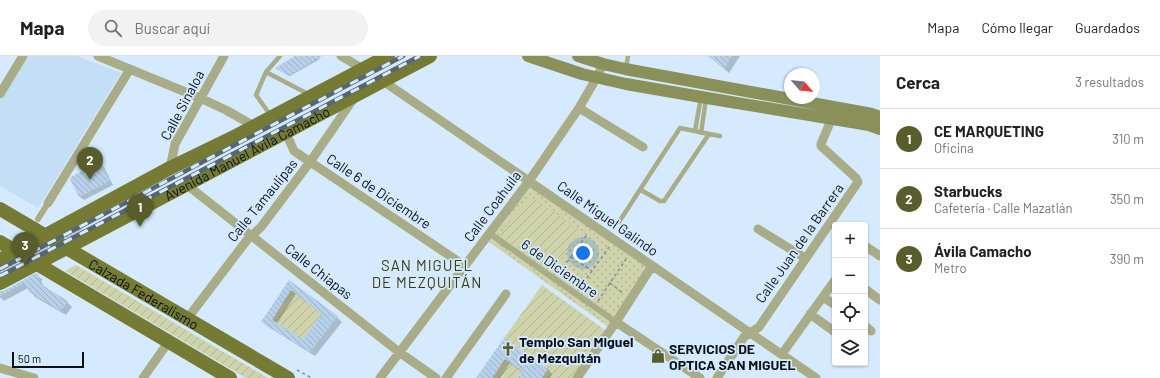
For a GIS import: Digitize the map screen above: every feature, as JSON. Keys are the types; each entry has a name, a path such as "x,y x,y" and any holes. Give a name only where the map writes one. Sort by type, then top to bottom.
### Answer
{"main road":[{"name":"Avenida Manuel Ávila Camacho","path":"0,260 170,168 236,136 271,116 388,56"},
{"name":"Avenida Manuel Ávila Camacho","path":"0,283 430,56"},
{"path":"528,56 582,74 703,98 869,125 880,129"},
{"path":"578,56 625,69 872,114 880,117"},
{"path":"236,136 247,153"},
{"name":"Calzada Federalismo","path":"0,209 288,378"},
{"name":"Calzada Federalismo","path":"0,242 230,378"}],"street":[{"path":"0,94 23,56"},
{"path":"98,56 200,98 226,110 254,126"},
{"name":"Calle Sinaloa","path":"170,168 175,144 224,56"},
{"path":"341,56 363,69"},
{"name":"Calle Coahuila","path":"380,378 529,181 580,108 603,64"},
{"path":"38,219 130,69"},
{"name":"Calle Miguel Galindo","path":"383,81 816,378"},
{"name":"Calle Tamaulipas","path":"187,319 247,240 261,227 310,162 355,96"},
{"path":"580,108 643,147"},
{"name":"Calle Juan de la Barrera","path":"829,125 821,146 856,178 858,182 834,222"},
{"name":"Calle 6 de Diciembre","path":"286,133 294,150 310,162 465,266"},
{"name":"Calle Chiapas","path":"187,185 399,352 436,378"},
{"name":"Calle Juan de la Barrera","path":"716,378 744,337 758,326 805,258 832,225"},
{"path":"758,229 805,258"},
{"name":"6 de Diciembre","path":"489,233 616,322"},
{"path":"868,248 880,256"},
{"path":"577,378 616,322 652,266"},
{"path":"782,354 832,284"},
{"path":"868,291 880,300"},
{"path":"446,378 506,294"},
{"path":"823,297 832,303"},
{"path":"810,314 832,330"},
{"path":"616,322 700,378"},
{"path":"143,378 169,342"},
{"path":"0,368 34,378"}],"lane":[{"path":"271,116 256,95 266,72 280,56"},
{"path":"625,69 628,56"},
{"path":"266,72 311,96"},
{"path":"695,131 703,98"},
{"path":"701,133 703,98"},
{"path":"619,222 680,128 720,136"},
{"path":"641,190 660,201 664,201 709,134"}],"path":[{"path":"555,279 588,233"},
{"path":"576,294 609,247"},
{"path":"571,256 592,271"},
{"path":"594,306 626,259"},
{"path":"610,283 625,294"}],"shaded area":[{"path":"27,56 77,56 121,73 38,208 0,186 0,101"}],"green space":[{"path":"530,186 650,267 610,328 489,242"},
{"path":"530,196 581,231 551,273 499,236"},
{"path":"76,265 268,378 246,378 65,271"},
{"path":"542,285 605,330 572,378 542,378 548,368 504,338"},
{"path":"291,290 322,314 303,339 272,320"},
{"path":"505,359 522,371 517,378 492,378"}],"building":[{"path":"295,56 322,56 288,76 275,68"},
{"path":"708,56 732,56 724,69"},
{"path":"100,162 110,181 79,197 70,179 71,177"},
{"path":"81,226 83,230 67,238 63,236"},
{"path":"45,245 49,248 37,254 33,252"},
{"path":"16,261 19,263 0,273 0,268"},
{"path":"36,273 39,275 37,276 42,285 68,301 61,311 29,292 25,283 0,296 0,291 4,291"},
{"path":"289,280 338,316 310,352 261,322","holes":["291,290 322,314 303,339 272,320"]},
{"name":"Templo San Miguel de Mezquitán","path":"504,338 548,369 542,378 517,378 522,371 505,359 492,378 476,378"}],"railway":[{"path":"0,269 403,56"},
{"path":"0,276 420,56"}],"place":[{"name":"Starbucks","path":"90,180"},
{"name":"CE MARQUETING","path":"140,227"},
{"name":"Ávila Camacho","path":"25,265"},
{"name":"Templo San Miguel de Mezquitán","path":"508,349"},
{"name":"SERVICIOS DE OPTICA SAN MIGUEL","path":"658,356"}],"district":[{"name":"SAN MIGUEL DE MEZQUITÁN","path":"427,274"}]}
